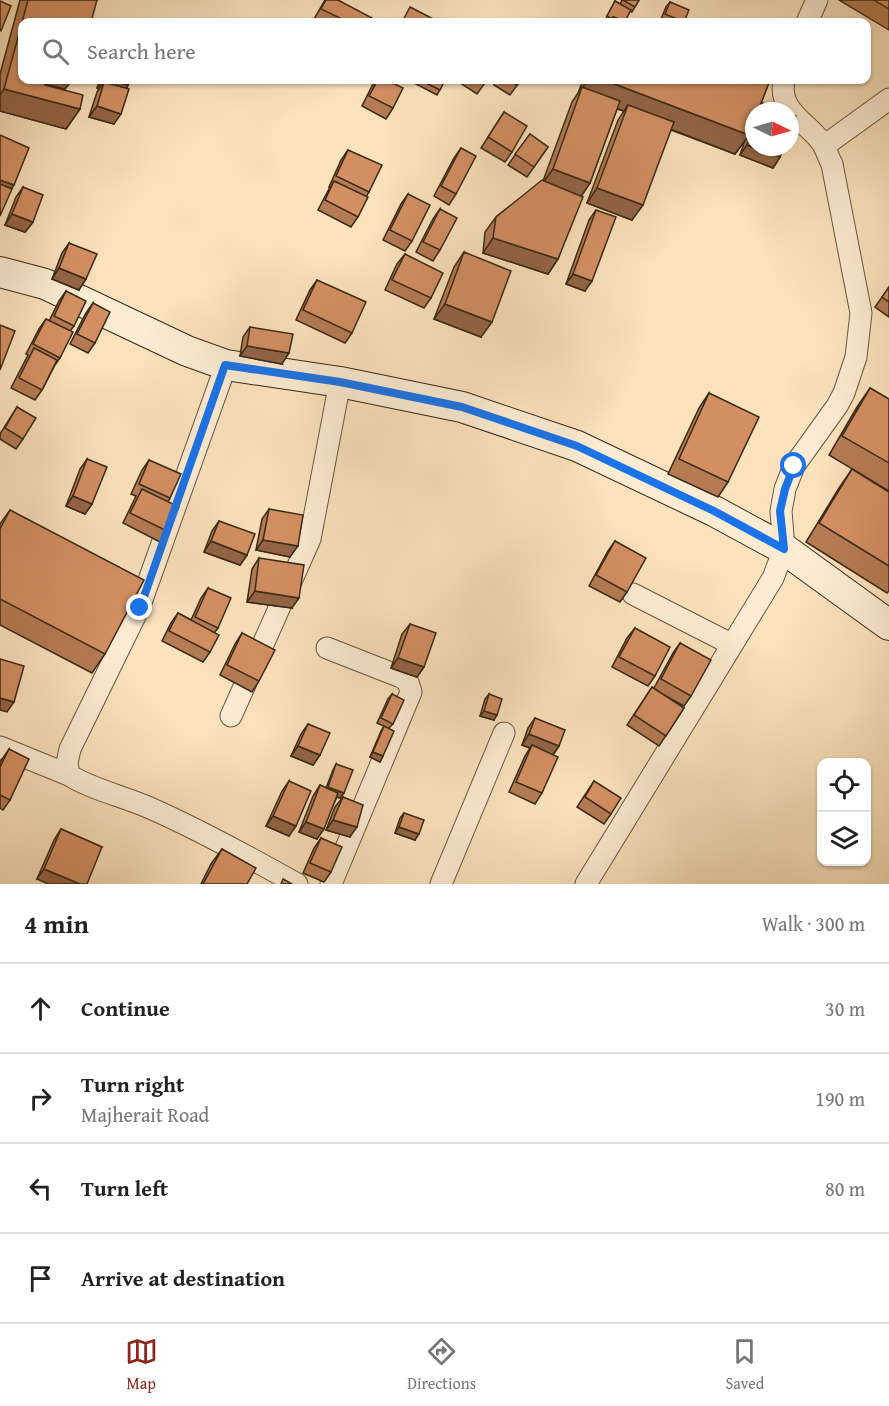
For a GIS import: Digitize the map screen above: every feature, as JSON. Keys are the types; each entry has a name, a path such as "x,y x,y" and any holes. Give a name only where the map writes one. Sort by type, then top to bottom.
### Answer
{"street":[{"path":"809,18 817,0"},
{"path":"586,884 772,578 784,549 780,511 785,489 794,466 828,420 844,393 856,357 861,313 834,174 824,146 793,116 784,95 784,84"},
{"path":"824,146 889,99"},
{"path":"0,272 45,284 187,351 225,365 340,382 462,407 577,446 714,511 784,549 889,626"},
{"path":"69,775 67,763 70,749 140,608 225,365"},
{"path":"231,716 310,539 340,382"},
{"path":"633,594 731,644"},
{"path":"327,648 401,677 408,682 411,692 331,884"},
{"path":"441,884 504,733"},
{"path":"0,747 83,783 148,807 191,827 297,884"}],"building":[{"path":"28,0 97,0 92,18 23,18"},
{"path":"326,0 338,0 372,18 340,18 321,9"},
{"path":"623,0 639,0 635,7"},
{"path":"874,0 889,0 889,9"},
{"path":"0,1 11,6 1,31 0,30"},
{"path":"615,1 631,10 627,18 607,16"},
{"path":"670,2 689,10 686,18 674,18 665,14"},
{"path":"410,7 431,18 404,18"},
{"path":"18,37 18,84 45,84 83,95 80,109 4,89"},
{"path":"103,84 129,89 121,114 97,106"},
{"path":"376,84 395,84 403,88 393,108 369,96"},
{"path":"428,84 443,84 440,90"},
{"path":"615,84 768,84 761,102 745,102 745,133"},
{"path":"582,87 620,101 590,183 553,169"},
{"path":"628,105 674,122 643,205 597,188"},
{"path":"504,112 527,126 512,152 488,137"},
{"path":"530,134 548,147 534,167 515,154"},
{"path":"0,135 29,148 14,185 0,180"},
{"path":"461,148 476,156 456,194 441,186"},
{"path":"348,150 382,165 369,192 336,176"},
{"path":"542,180 583,197 558,259 493,238 496,217"},
{"path":"334,181 368,197 358,217 325,200"},
{"path":"0,184 12,189 0,216"},
{"path":"23,187 43,195 33,222 12,214"},
{"path":"408,194 430,205 412,241 390,230"},
{"path":"440,209 457,218 440,250 423,242"},
{"path":"596,210 616,217 592,281 573,274"},
{"path":"69,243 97,254 86,279 59,268"},
{"path":"464,252 511,271 492,322 445,304"},
{"path":"405,254 443,273 431,298 392,280"},
{"path":"317,280 366,302 352,333 303,310"},
{"path":"889,287 889,302 882,297"},
{"path":"66,291 86,301 74,326 54,316"},
{"path":"93,303 110,312 95,343 77,334"},
{"path":"46,319 73,332 60,358 33,344"},
{"path":"0,325 15,331 0,370"},
{"path":"250,327 293,334 289,353 247,346"},
{"path":"34,348 57,360 42,390 19,378"},
{"path":"870,388 889,399 889,463 842,436"},
{"path":"709,393 759,417 728,482 679,459"},
{"path":"17,407 36,418 23,439 5,428"},
{"path":"87,459 107,467 92,504 73,496"},
{"path":"149,460 181,474 170,498 139,484"},
{"path":"852,469 889,492 889,566 819,523"},
{"path":"142,489 179,507 167,531 130,513"},
{"path":"269,509 303,515 298,546 263,540"},
{"path":"10,510 144,580 105,654 0,599 0,529"},
{"path":"219,521 255,534 247,555 211,541"},
{"path":"615,541 646,558 627,592 596,575"},
{"path":"259,558 304,565 299,598 255,591"},
{"path":"208,588 231,598 218,628 195,617"},
{"path":"178,613 219,635 210,652 169,631"},
{"path":"410,624 436,633 424,667 398,658"},
{"path":"635,628 670,647 655,676 619,657"},
{"path":"242,633 275,650 259,681 227,665"},
{"path":"680,643 711,660 691,696 661,679"},
{"path":"0,659 24,666 14,702 0,698"},
{"path":"652,687 684,708 666,736 634,715"},
{"path":"392,694 404,700 393,724 381,718"},
{"path":"489,694 502,699 497,715 484,711"},
{"path":"535,718 565,730 559,746 529,734"},
{"path":"308,724 330,733 320,755 298,746"},
{"path":"384,726 394,731 383,756 373,752"},
{"path":"532,745 558,757 542,793 516,782"},
{"path":"9,749 29,759 10,800 0,795 0,767"},
{"path":"336,764 353,770 344,793 328,787"},
{"path":"289,781 311,791 296,826 273,816"},
{"path":"594,781 621,798 611,814 585,797"},
{"path":"320,785 338,793 324,829 306,822"},
{"path":"343,797 363,805 357,827 333,820"},
{"path":"404,813 424,820 419,834 399,827"},
{"path":"61,829 102,847 87,884 80,884 44,869"},
{"path":"321,838 342,847 331,872 310,863"},
{"path":"222,849 256,868 247,884 203,884"},
{"path":"283,879 292,884 281,884"}],"route":[{"path":"140,608 225,365 340,382 462,407 577,446 714,511 784,549 780,511 794,466"}]}
